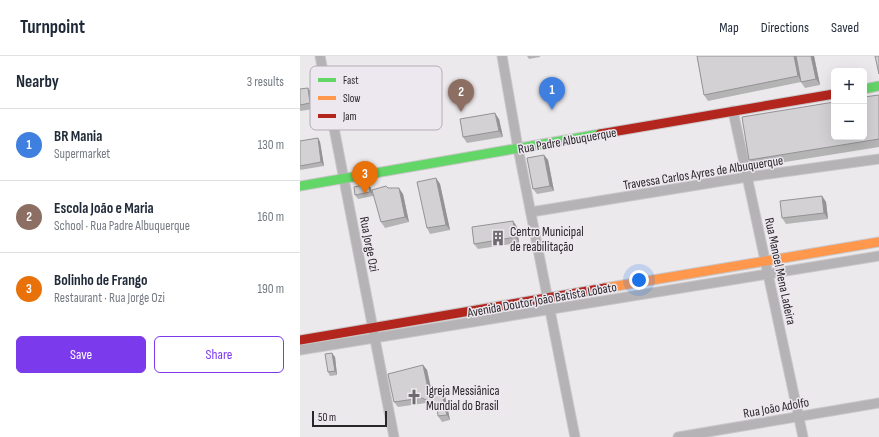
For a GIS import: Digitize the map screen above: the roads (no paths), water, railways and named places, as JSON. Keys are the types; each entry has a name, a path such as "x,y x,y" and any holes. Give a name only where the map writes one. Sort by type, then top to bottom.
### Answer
{"street":[{"name":"Rua Jorge Ozi","path":"320,56 322,66"},
{"path":"502,56 518,148 575,437"},
{"path":"867,88 879,86"},
{"name":"Rua Padre Albuquerque","path":"300,186 831,95"},
{"name":"Rua Manoel Mena Ladeira","path":"733,111 803,437"},
{"name":"Rua Jorge Ozi","path":"335,130 394,437"},
{"name":"Travessa Carlos Ayres de Albuquerque","path":"531,212 747,177 879,159"},
{"path":"300,192 317,183"},
{"name":"Avenida Doutor João Batista Lobato","path":"300,340 879,242"},
{"name":"Avenida Doutor João Batista Lobato","path":"300,350 879,256"},
{"name":"Rua João Adolfo","path":"678,437 879,403"}],"place":[{"name":"BR Mania","path":"552,110"},
{"name":"Escola João e Maria","path":"461,112"},
{"name":"Bolinho de Frango","path":"365,194"},
{"name":"Centro Municipal de reabilitação","path":"498,238"},
{"name":"Igreja Messiânica Mundial do Brasil","path":"414,397"}]}
